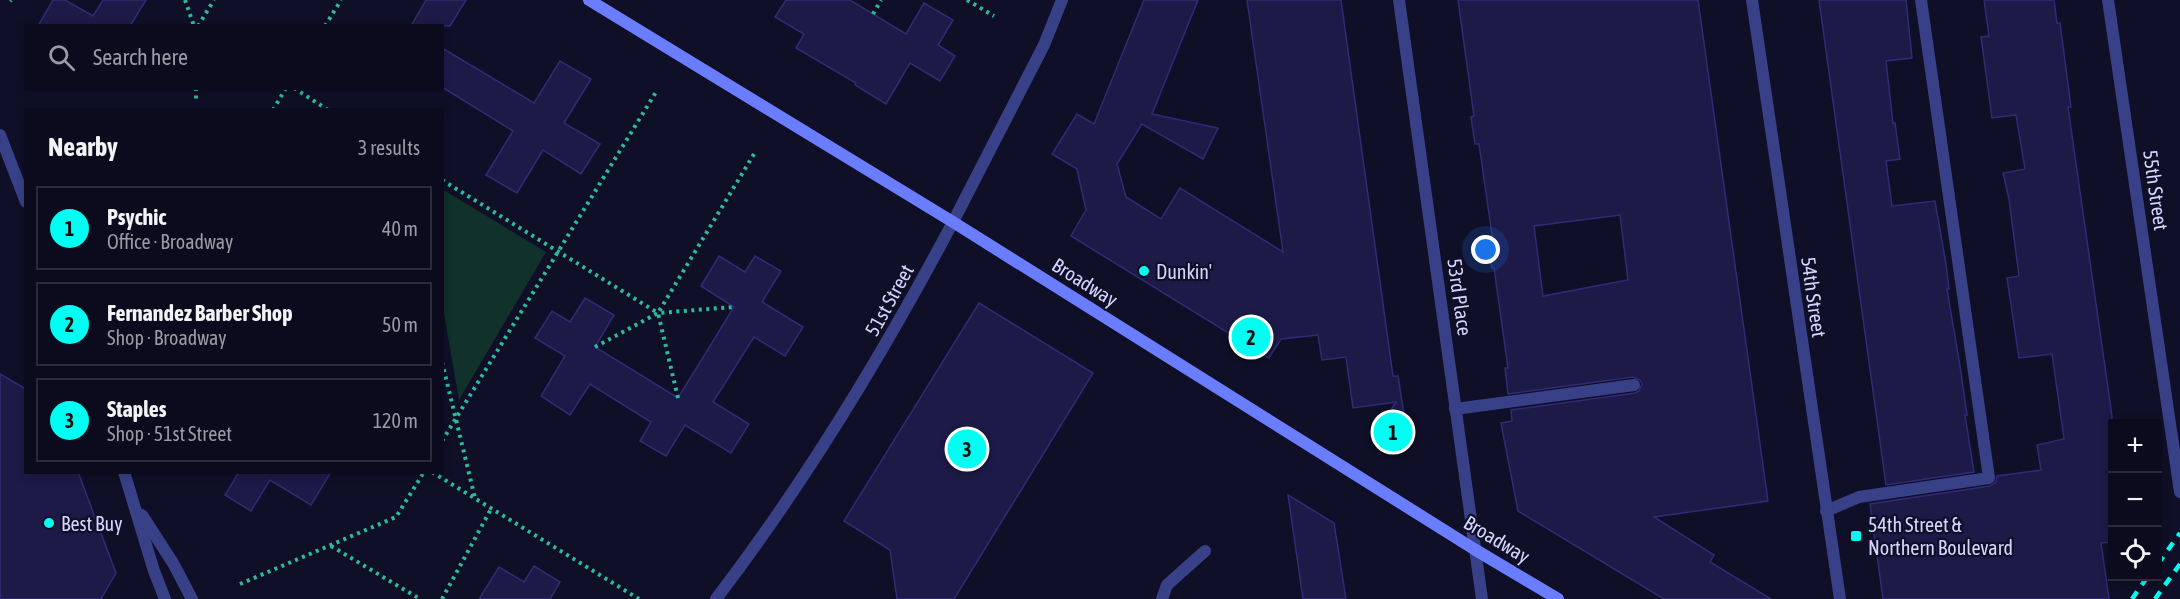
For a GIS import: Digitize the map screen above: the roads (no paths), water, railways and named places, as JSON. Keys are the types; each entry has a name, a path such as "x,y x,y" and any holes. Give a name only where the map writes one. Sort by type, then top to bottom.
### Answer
{"main road":[{"name":"Broadway","path":"590,0 953,222 1474,549 1558,599"}],"street":[{"name":"51st Street","path":"716,599 777,515 844,415 906,310 1044,45 1062,0"},
{"name":"53rd Place","path":"1399,0 1482,599"},
{"name":"54th Street","path":"1752,0 1840,599"},
{"path":"1826,511 1859,497 1989,478 1921,0"},
{"name":"55th Street","path":"2108,0 2180,492"},
{"path":"0,135 24,197"},
{"path":"1455,409 1634,385"},
{"path":"125,474 154,571 165,599"},
{"path":"134,502 173,563 192,599"},
{"path":"1162,599 1167,585 1205,551"}],"railway":[{"path":"2162,558 2180,533"},
{"path":"2155,599 2180,564"},
{"path":"2132,599 2145,581"}],"place":[{"name":"Dunkin'","path":"1144,271"},
{"name":"Fernandez Barber Shop","path":"1251,337"},
{"name":"Psychic","path":"1393,432"},
{"name":"Staples","path":"967,449"},
{"name":"Best Buy","path":"49,523"},
{"name":"54th Street & Northern Boulevard","path":"1856,536"}]}
